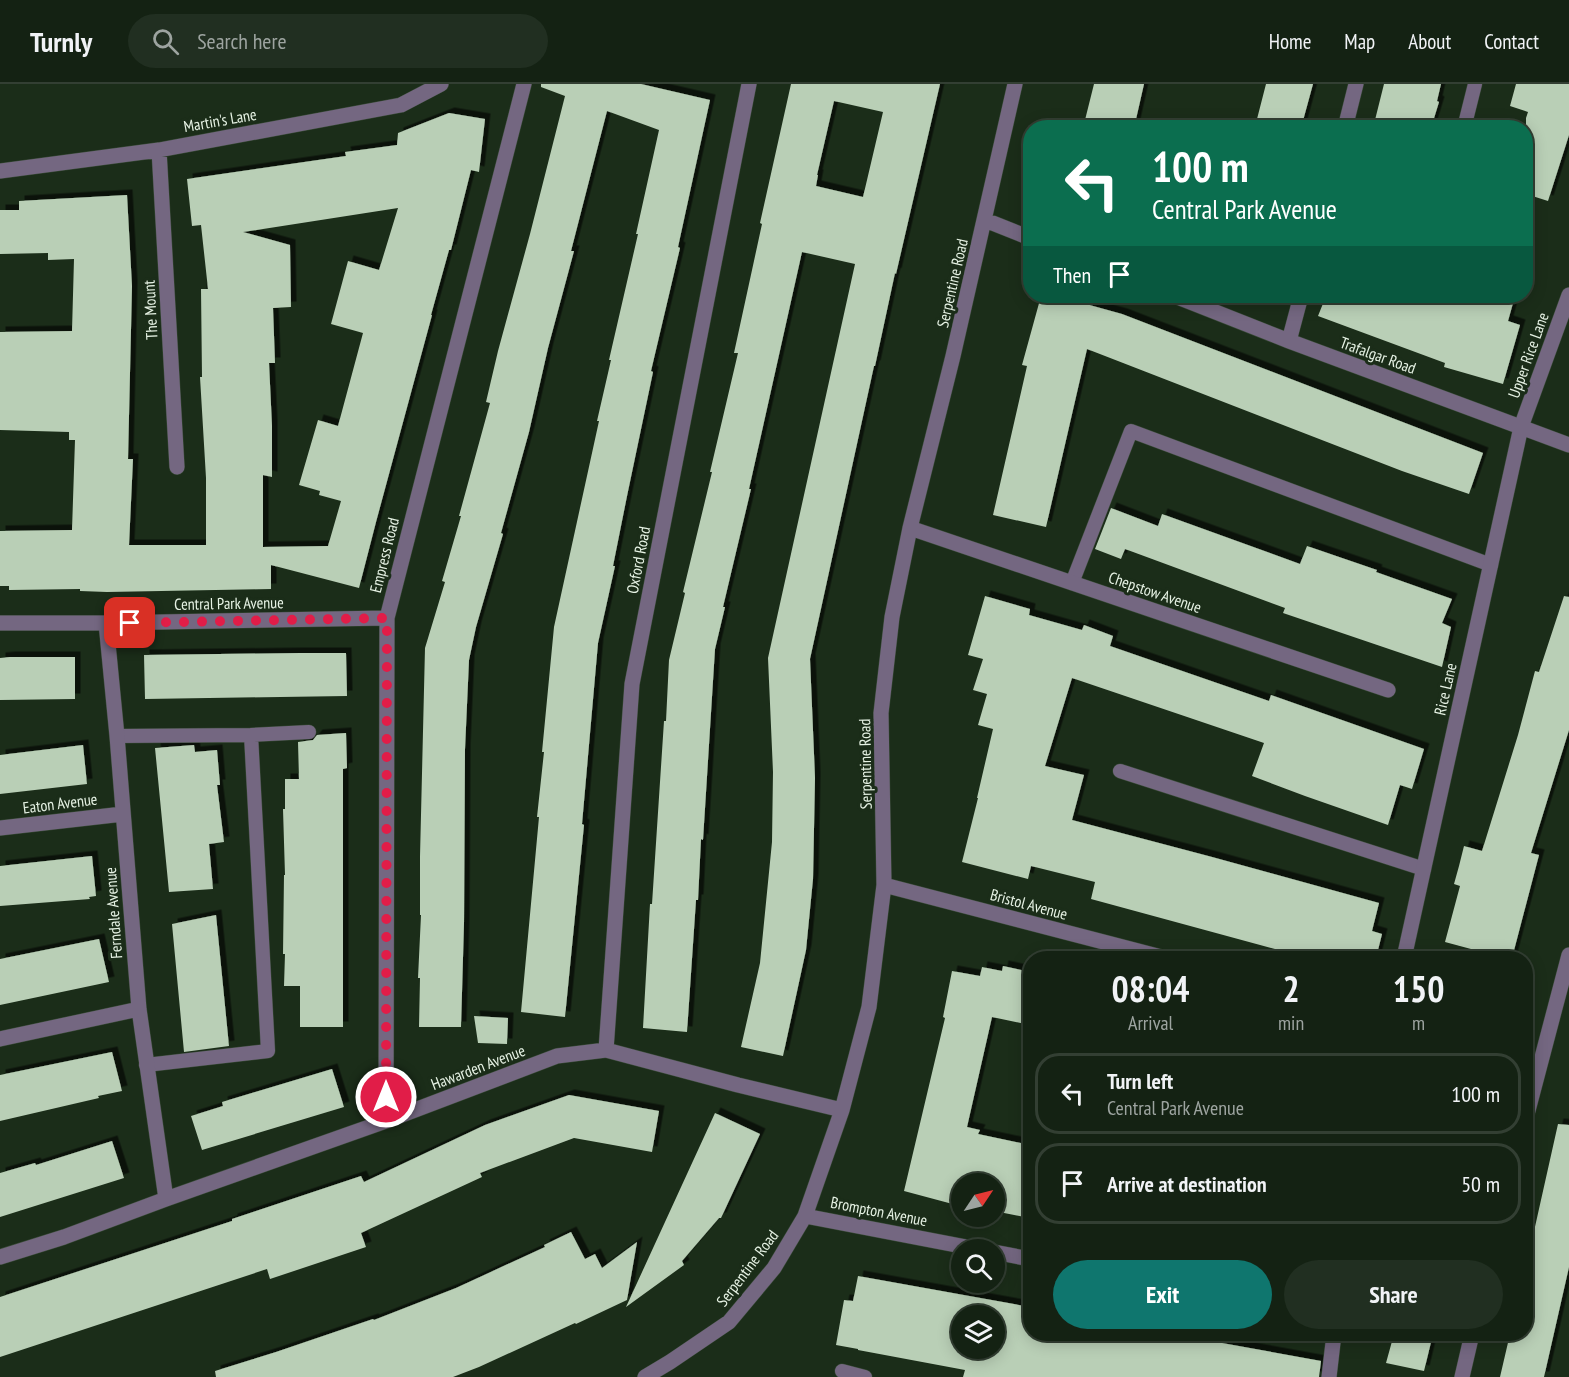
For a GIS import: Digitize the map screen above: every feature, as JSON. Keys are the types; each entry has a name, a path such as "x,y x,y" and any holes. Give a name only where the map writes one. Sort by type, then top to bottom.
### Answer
{"street":[{"name":"Martin's Lane","path":"0,171 159,150 402,105 441,84"},
{"name":"Empress Road","path":"386,1121 387,618 524,84"},
{"name":"Oxford Road","path":"606,1050 632,684 749,84"},
{"name":"Serpentine Road","path":"645,1377 729,1322 774,1268 806,1215 842,1110 869,1007 884,885 881,712 892,617 910,528 953,356 1016,84"},
{"path":"1347,120 1356,84"},
{"name":"The Mount","path":"159,150 177,467"},
{"path":"985,220 1023,235"},
{"name":"Upper Rice Lane","path":"1521,427 1569,295"},
{"name":"Trafalgar Road","path":"1193,303 1569,446"},
{"path":"1289,341 1299,303"},
{"name":"Rice Lane","path":"1406,951 1521,427"},
{"name":"Chepstow Avenue","path":"910,528 1388,690"},
{"name":"Central Park Avenue","path":"0,623 387,618"},
{"name":"Ferndale Avenue","path":"106,623 139,1009 166,1199"},
{"name":"Eaton Avenue","path":"0,828 123,814"},
{"name":"Bristol Avenue","path":"884,885 1138,951"},
{"path":"1533,1091 1569,955"},
{"path":"0,1039 139,1009"},
{"name":"Hawarden Avenue","path":"0,1257 63,1237 386,1121 557,1056 606,1050 842,1110"},
{"name":"Brompton Avenue","path":"806,1215 951,1244"},
{"path":"1005,1254 1023,1258"},
{"path":"1329,1377 1333,1341"},
{"path":"1462,1377 1470,1341"}],"lane":[{"path":"1466,120 1475,84"},
{"path":"1072,583 1131,431 1491,566"},
{"path":"117,736 309,732"},
{"path":"146,1065 268,1051 251,735"},
{"path":"1120,771 1424,868"},
{"path":"842,1371 865,1377"}],"building":[{"path":"541,84 641,84 710,100 678,247 680,248 651,371 653,372 598,643 582,824 584,825 565,1017 521,1012 554,627 659,130 607,111 571,251 574,251 548,348 529,432 469,660 465,749 461,1027 419,1027 425,648 445,582 442,581 490,403 486,402 498,351 565,96 541,87"},
{"path":"791,84 940,84 895,273 810,659 815,778 813,879 806,950 783,1056 741,1047 760,963 772,842 773,772 768,658 855,264 802,252 715,649 703,840 701,839 687,1032 643,1028 669,660 738,353 734,353 762,224 760,223","holes":["834,101 883,112 863,197 816,186"]},
{"path":"1094,84 1144,84 1136,120 1085,120"},
{"path":"1266,84 1313,84 1303,120 1257,119"},
{"path":"1384,84 1441,84 1433,120 1375,120"},
{"path":"1516,84 1569,84 1569,135 1548,201 1533,196 1533,120 1526,120 1528,112 1510,106"},
{"path":"449,113 485,119 479,172 471,170 359,588 271,565 271,589 107,592 80,591 80,589 9,590 9,586 0,586 0,531 72,530 75,440 69,440 69,432 0,430 0,332 72,331 74,259 48,260 48,253 0,254 0,210 19,210 19,201 127,195 132,286 128,459 133,459 129,545 206,545 206,478 200,377 202,377 201,289 208,289 201,225 192,226 187,179 346,156 345,152 397,145 398,133","holes":["398,208 379,270 348,261 331,324 363,333 338,426 318,420 299,485 320,491 319,495 341,501 328,546 263,547 263,475 272,477 269,363 275,363 273,308 291,307 290,245 243,232"]},
{"path":"1039,303 1082,303 1122,314 1483,453 1469,494 1402,471 1087,349 1046,527 993,515 1027,366 1022,365"},
{"path":"1323,303 1513,303 1508,321 1520,325 1503,384 1444,367 1445,363 1318,316"},
{"path":"1111,508 1158,526 1162,514 1300,564 1307,546 1452,599 1442,623 1451,627 1442,667 1283,613 1285,608 1125,549 1121,559 1095,549"},
{"path":"985,596 1030,609 1029,615 1082,630 1084,625 1113,636 1110,646 1269,701 1271,695 1424,749 1412,789 1400,785 1388,825 1252,776 1264,743 1072,678 1045,766 1084,775 1072,820 1379,903 1372,931 1382,934 1378,951 1282,951 1091,899 1095,882 1031,866 1028,879 962,862 993,729 978,725 987,694 973,690 983,659 968,655"},
{"path":"1564,596 1569,597 1569,730 1531,853 1539,855 1514,951 1470,951 1471,949 1445,942 1460,886 1454,884 1464,846 1482,851 1535,671 1539,672"},
{"path":"346,653 347,696 145,699 144,655"},
{"path":"75,657 75,699 0,700 0,658"},
{"path":"346,733 347,768 343,769 343,1027 300,1027 300,986 284,986 283,809 285,809 285,779 299,779 298,742 313,740 317,735"},
{"path":"83,745 87,784 0,794 0,755"},
{"path":"194,745 195,752 217,750 220,785 217,785 224,842 209,844 213,889 169,892 155,748"},
{"path":"92,856 96,896 89,897 90,899 0,906 0,866"},
{"path":"216,915 229,1046 184,1052 172,924"},
{"path":"99,939 109,982 0,1005 0,959"},
{"path":"1003,966 1023,970 1023,1024 992,1017 967,1127 980,1130 978,1134 1023,1144 1023,1217 1005,1213 1005,1173 951,1173 951,1204 904,1191 945,1018 943,1017 952,971 980,976 982,967 1002,971"},
{"path":"474,1016 508,1018 507,1044 478,1043"},
{"path":"112,1052 122,1091 0,1121 0,1075"},
{"path":"332,1069 344,1107 202,1150 191,1116 223,1106 222,1102"},
{"path":"569,1095 659,1111 652,1152 574,1138 480,1173 482,1177 361,1233 366,1247 270,1279 267,1269 0,1357 0,1297 361,1176 364,1182 485,1125"},
{"path":"715,1113 760,1134 721,1218 682,1261 684,1265 626,1307"},
{"path":"1558,1124 1569,1125 1569,1267 1544,1377 1500,1377 1508,1341 1533,1341 1533,1236"},
{"path":"112,1141 124,1178 0,1217 0,1173 35,1163 36,1165"},
{"path":"571,1232 585,1259 595,1254 602,1268 637,1242 627,1300 479,1367 453,1377 216,1377 215,1371 374,1320 456,1288 545,1247 544,1245"},
{"path":"858,1276 1023,1306 1023,1341 1211,1341 1321,1361 1319,1377 963,1377 965,1370 836,1345 844,1300 853,1301"},
{"path":"1392,1341 1431,1341 1424,1371 1386,1363"}],"route":[{"path":"130,623 387,618 386,1097"}]}
